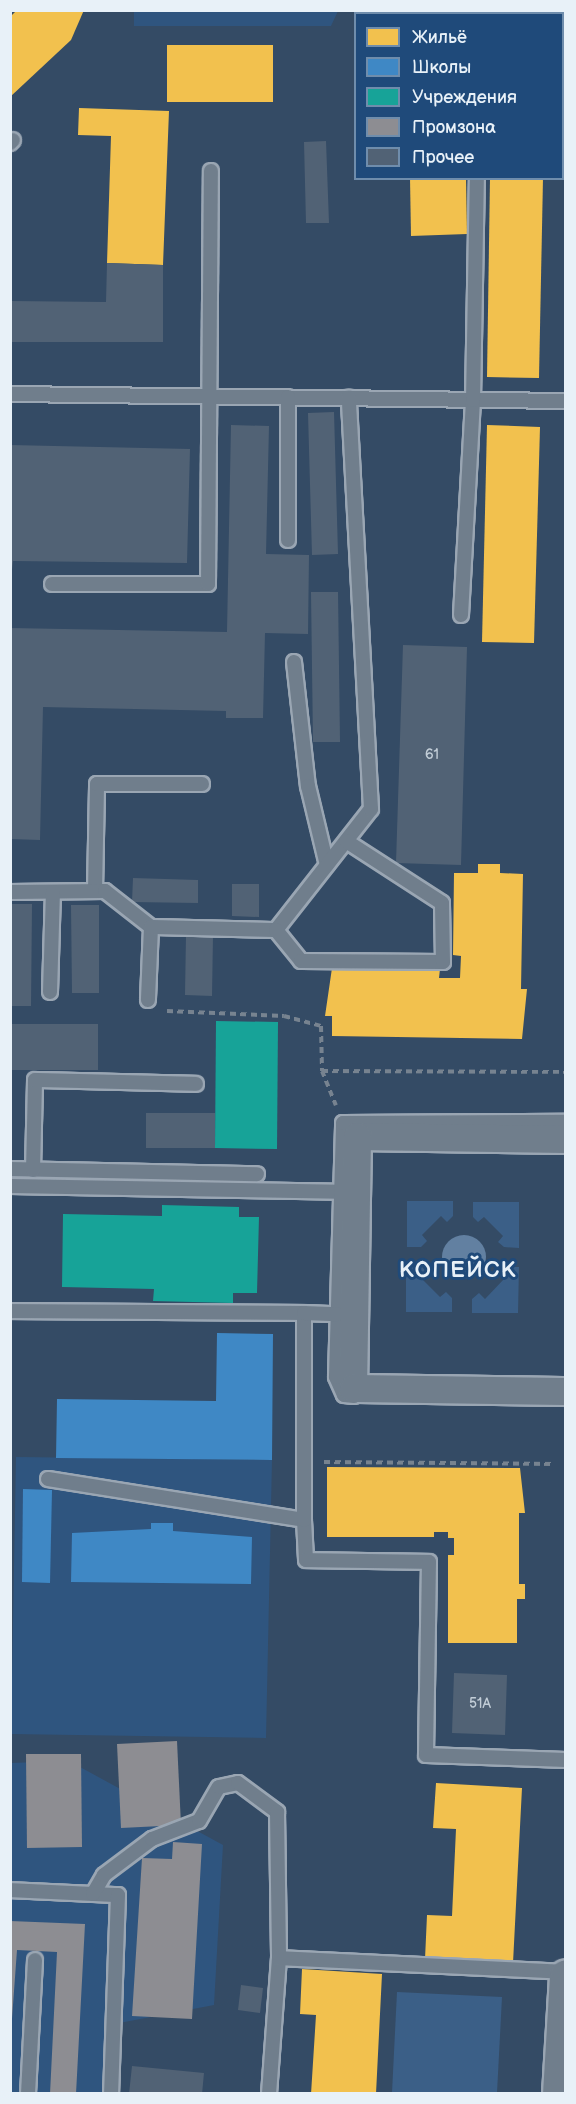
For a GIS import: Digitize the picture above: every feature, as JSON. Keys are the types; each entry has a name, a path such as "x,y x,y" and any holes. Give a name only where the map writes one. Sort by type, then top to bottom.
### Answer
{"street":[{"path":"566,1139 357,1136 353,1388 566,1391"},
{"path":"559,2094 566,1974"}],"lane":[{"path":"51,584 208,584 208,396 212,171"},
{"path":"461,615 473,400 477,180"},
{"path":"10,394 566,401"},
{"path":"288,398 288,540"},
{"path":"276,930 371,809 349,398"},
{"path":"294,662 308,786 327,865"},
{"path":"95,891 97,784 201,784"},
{"path":"10,892 105,891 151,927 276,930 301,961 443,962 442,903 346,841"},
{"path":"50,992 53,892"},
{"path":"148,1000 151,927"},
{"path":"33,1170 35,1080 196,1084"},
{"path":"566,1122 343,1123 339,1192 336,1377 344,1395 566,1400"},
{"path":"10,1169 257,1174"},
{"path":"10,1186 339,1192"},
{"path":"10,1311 337,1314"},
{"path":"303,1313 302,1462 306,1560 429,1562 426,1755 566,1760"},
{"path":"48,1479 304,1520"},
{"path":"93,1894 104,1875 152,1839 199,1821 219,1787 238,1783 277,1812 279,1958 269,2094"},
{"path":"10,1890 118,1895 111,2094"},
{"path":"279,1958 566,1974"},
{"path":"27,2094 35,1960"}],"path":[{"path":"167,1002 167,1012 284,1016 321,1026 322,1071 343,1123"},
{"path":"322,1071 566,1072"},
{"path":"302,1462 554,1464"}],"shaded area":[{"path":"134,10 338,11 331,26 134,26"},
{"path":"407,1201 453,1201 453,1216 447,1222 441,1216 422,1235 427,1241 421,1247 407,1247"},
{"path":"473,1202 519,1202 519,1248 504,1247 498,1242 503,1236 484,1217 478,1222 473,1217"},
{"path":"464,1235 479,1242 486,1257 479,1272 464,1279 449,1272 442,1257 449,1242"},
{"path":"406,1266 421,1266 427,1272 421,1278 440,1297 446,1292 452,1298 452,1312 406,1312"},
{"path":"505,1267 519,1267 518,1313 472,1313 472,1299 479,1293 485,1299 504,1279 499,1274"},
{"path":"16,1457 272,1460 266,1738 11,1734"},
{"path":"69,1761 223,1845 214,2005 114,2024 112,2093 11,2093 10,1763"},
{"path":"397,1992 502,1997 497,2093 392,2093"}],"building: Жильё":[{"path":"17,10 84,10 71,40 10,97 10,17"},
{"path":"487,10 554,10 554,12 487,12"},
{"path":"167,45 273,45 273,102 167,102"},
{"path":"79,108 169,111 163,265 107,263 111,136 78,135"},
{"path":"410,180 466,180 467,234 411,236"},
{"path":"490,180 543,180 539,378 487,377"},
{"path":"487,425 540,427 534,643 482,642"},
{"path":"478,864 500,864 500,873 523,874 521,989 527,989 522,1039 332,1036 332,1016 325,1016 332,968 440,969 439,978 460,978 461,956 453,955 454,873 478,873"},
{"path":"327,1467 520,1468 525,1513 519,1513 519,1584 525,1584 525,1599 517,1599 517,1643 448,1643 448,1555 454,1555 454,1538 448,1538 448,1532 434,1532 434,1537 327,1537"},
{"path":"436,1783 522,1788 513,1963 425,1959 427,1915 452,1916 456,1829 433,1828"},
{"path":"302,1969 382,1974 376,2094 311,2094 316,2015 300,2014"}],"building: Школы":[{"path":"217,1333 273,1334 272,1460 56,1458 57,1399 216,1401"},
{"path":"23,1489 52,1490 50,1583 22,1582"},
{"path":"151,1523 173,1523 173,1531 252,1537 251,1584 71,1582 72,1533 151,1529"}],"building: Учреждения":[{"path":"216,1021 278,1022 277,1149 215,1148"},
{"path":"162,1205 239,1207 239,1217 259,1217 257,1293 233,1293 233,1303 153,1301 154,1289 62,1287 63,1214 162,1216"}],"building: Промзона":[{"path":"177,1741 181,1825 121,1828 117,1744"},
{"path":"26,1754 81,1754 82,1847 27,1848"},
{"path":"173,1842 202,1844 192,2019 132,2016 142,1858 172,1859"},
{"path":"10,1921 85,1924 76,2094 50,2094 57,1952 17,1950 10,2046"}],"building: Прочее":[{"path":"326,141 329,223 306,223 304,142"},
{"path":"107,263 163,265 163,342 10,342 10,301 106,302"},
{"path":"334,412 338,554 312,555 308,413"},
{"path":"231,425 269,426 266,554 309,555 308,634 265,633 263,718 226,718 226,711 43,707 40,840 10,839 10,628 227,632"},
{"path":"10,445 190,449 187,563 13,561 10,587"},
{"path":"311,592 338,592 340,742 313,742"},
{"path":"403,645 467,647 461,865 396,863"},
{"path":"133,878 198,880 198,903 132,902"},
{"path":"232,884 259,884 259,917 232,916"},
{"path":"10,904 32,904 31,1006 10,1006"},
{"path":"71,905 99,905 99,993 72,993"},
{"path":"186,935 213,935 212,996 185,995"},
{"path":"10,1024 98,1024 98,1070 10,1070"},
{"path":"146,1113 215,1113 215,1148 146,1148"},
{"path":"454,1673 507,1675 505,1735 452,1733"},
{"path":"241,1985 263,1988 260,2013 238,2010"},
{"path":"132,2066 204,2073 202,2094 129,2094"}],"district":[{"name":"КОПЕЙСК","path":"458,1271"}]}
